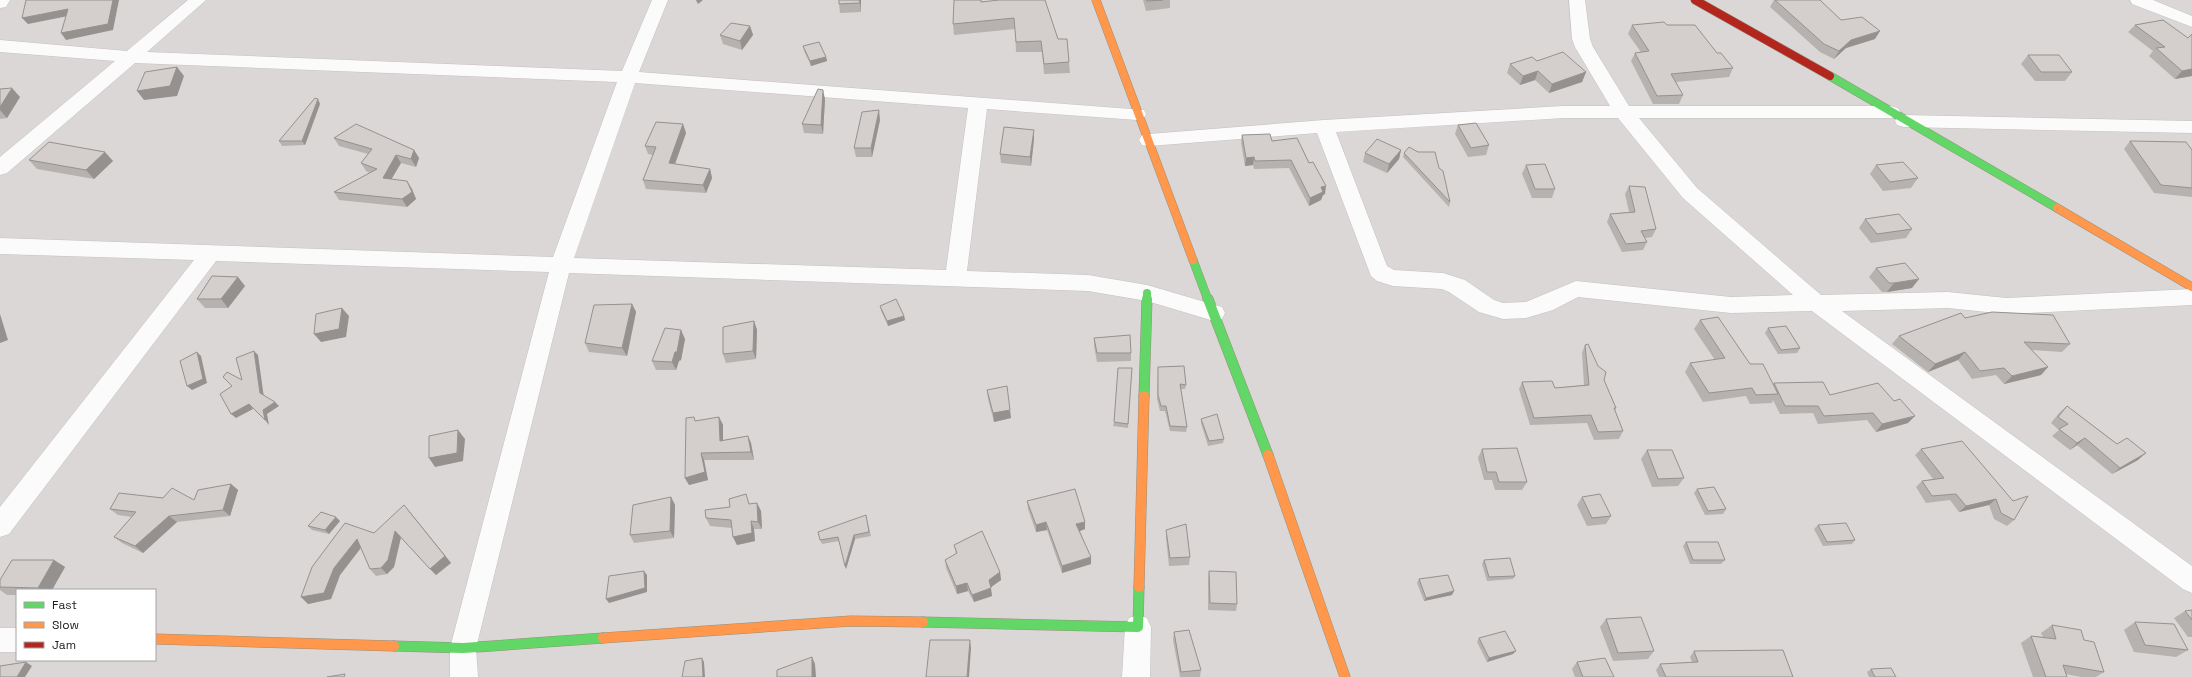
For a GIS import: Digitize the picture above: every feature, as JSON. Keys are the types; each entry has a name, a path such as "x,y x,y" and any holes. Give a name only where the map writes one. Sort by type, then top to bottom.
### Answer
{"street":[{"path":"0,168 198,0"},
{"path":"464,677 463,648 561,265 628,77 660,0"},
{"path":"1096,0 1137,114 1149,140 1289,511 1345,677"},
{"path":"1577,0 1581,39 1584,47 1624,112 1690,193 1815,302 2192,581"},
{"path":"1695,0 1764,37 2192,287"},
{"path":"2138,0 2192,22"},
{"path":"0,46 129,57 628,77 1137,114"},
{"path":"956,278 978,103"},
{"path":"1149,140 1324,126 1555,112 1898,116 2192,127"},
{"path":"1324,126 1378,270 1384,275 1393,278 1443,281 1457,286 1486,306 1503,311 1526,310 1545,304 1576,289 1731,305 1963,300 2006,306 2192,297"},
{"path":"0,246 1088,283 1147,293 1214,313"},
{"path":"0,526 211,252"},
{"path":"1136,677 1147,293"},
{"path":"156,639 463,648 851,621 1138,626"},
{"path":"0,640 16,640"}],"shaded area":[{"path":"0,0 2192,0 2192,677 0,677"}],"building":[{"path":"26,0 113,0 108,24 61,33 68,9 22,18"},
{"path":"839,0 859,0 860,3 839,4"},
{"path":"954,0 981,0 981,2 999,0 1045,0 1058,39 1067,39 1069,62 1044,64 1041,41 1016,42 1014,18 953,24"},
{"path":"1775,0 1820,0 1841,20 1862,17 1880,31 1851,40 1839,51 1824,44"},
{"path":"2163,20 2188,38 2192,34 2192,69 2182,71 2156,48 2165,47 2135,25"},
{"path":"1664,22 1667,25 1695,25 1717,53 1721,53 1733,68 1671,74 1683,95 1657,96 1635,53 1649,51 1632,25"},
{"path":"731,23 750,26 740,41 720,35"},
{"path":"819,42 826,57 810,61 803,46"},
{"path":"1563,52 1586,72 1552,84 1538,71 1523,76 1510,64 1532,57 1537,61"},
{"path":"2028,55 2059,55 2072,72 2041,72"},
{"path":"177,67 170,86 137,91 145,72"},
{"path":"12,88 0,107 0,89"},
{"path":"818,89 823,90 821,125 802,124"},
{"path":"315,98 318,99 302,141 279,141"},
{"path":"879,110 871,148 854,148 862,112"},
{"path":"656,122 683,124 669,163 710,169 703,185 643,180 656,147 645,146"},
{"path":"1476,123 1489,145 1471,148 1458,125"},
{"path":"356,124 414,150 411,159 396,155 383,178 407,181 412,192 402,199 334,192 377,169 361,163 372,149 334,138"},
{"path":"1004,127 1034,130 1030,157 1000,154"},
{"path":"1270,134 1272,141 1297,138 1309,163 1313,162 1326,186 1321,187 1323,192 1310,198 1291,160 1255,161 1254,157 1246,158 1242,135"},
{"path":"1377,139 1401,150 1389,164 1365,153"},
{"path":"2130,141 2186,142 2192,150 2192,188 2161,185"},
{"path":"49,142 105,152 86,170 29,160"},
{"path":"1409,147 1418,152 1435,152 1439,168 1443,171 1450,202 1404,153"},
{"path":"1903,162 1918,178 1890,182 1876,165"},
{"path":"1545,164 1555,189 1535,189 1526,165"},
{"path":"1629,186 1645,187 1656,229 1641,231 1647,242 1626,244 1610,214 1635,212"},
{"path":"1899,214 1912,229 1877,234 1865,219"},
{"path":"1905,263 1919,279 1889,283 1876,268"},
{"path":"212,276 238,277 221,299 197,299"},
{"path":"896,299 904,316 887,321 880,306"},
{"path":"632,304 622,348 585,343 594,305"},
{"path":"342,308 339,329 314,334 316,314"},
{"path":"1992,312 2053,315 2070,344 2024,342 2048,367 2012,376 2004,368 1980,371 1965,352 1935,364 1899,336 1961,313 1965,318"},
{"path":"1718,317 1750,364 1763,364 1778,394 1756,395 1752,388 1709,393 1690,363 1725,358 1700,320"},
{"path":"754,321 753,351 723,354 723,327"},
{"path":"1786,326 1800,348 1781,350 1768,328"},
{"path":"665,328 681,330 677,352 675,352 672,362 652,361"},
{"path":"1130,335 1131,353 1097,353 1094,338"},
{"path":"1588,344 1598,366 1606,372 1604,380 1616,408 1614,408 1623,431 1598,432 1591,415 1534,418 1522,382 1552,381 1555,388 1589,385 1585,345"},
{"path":"254,351 260,393 275,402 263,410 265,420 249,404 231,414 220,394 232,386 223,377 227,372 242,380 236,358"},
{"path":"197,352 203,379 187,386 180,361"},
{"path":"1184,366 1186,385 1180,384 1187,427 1170,426 1166,406 1161,406 1158,395 1158,367"},
{"path":"1118,368 1132,368 1128,424 1114,422"},
{"path":"1823,382 1830,395 1878,383 1894,401 1900,399 1915,416 1882,424 1873,413 1824,416 1818,406 1785,406 1774,383"},
{"path":"1007,386 1010,410 993,413 987,390"},
{"path":"2067,406 2117,444 2127,438 2146,453 2120,468 2085,438 2077,443 2059,429 2068,424 2058,417"},
{"path":"1217,414 1224,439 1209,441 1201,419"},
{"path":"694,417 695,421 719,417 720,441 748,436 751,452 701,453 705,472 685,478 686,418"},
{"path":"458,430 457,453 429,458 429,436"},
{"path":"1962,441 2013,501 2028,496 2014,520 2001,513 1996,499 1966,506 1956,494 1932,496 1922,481 1944,478 1921,449"},
{"path":"1517,448 1527,482 1499,482 1496,472 1487,472 1482,449"},
{"path":"1647,450 1672,450 1684,478 1658,479"},
{"path":"231,484 223,510 169,516 135,546 114,537 136,512 110,509 119,493 163,498 172,488 194,500 198,490"},
{"path":"1714,487 1726,509 1708,511 1697,489"},
{"path":"1075,489 1085,522 1076,524 1091,557 1062,566 1046,522 1036,525 1027,501"},
{"path":"746,494 749,504 757,503 758,522 751,521 752,533 733,537 731,520 706,518 705,510 730,507 729,499"},
{"path":"1600,494 1611,516 1592,518 1582,497"},
{"path":"671,497 670,531 630,535 633,505"},
{"path":"404,505 445,556 430,569 395,531 388,560 381,568 370,569 357,539 334,568 324,593 301,597 312,567 345,523 374,533"},
{"path":"321,512 336,517 325,530 308,526"},
{"path":"866,515 869,532 854,535 845,566 838,537 820,540 818,532"},
{"path":"1846,523 1855,540 1827,542 1818,525"},
{"path":"1186,524 1190,557 1170,558 1166,530"},
{"path":"982,531 1000,572 989,580 991,588 972,595 967,583 956,586 945,560 957,553 954,545"},
{"path":"1686,542 1718,542 1725,560 1693,560"},
{"path":"1510,558 1515,576 1489,577 1484,560"},
{"path":"12,560 54,560 38,588 0,587 0,580"},
{"path":"644,571 645,588 606,599 609,576"},
{"path":"1209,571 1236,572 1237,604 1210,603"},
{"path":"1448,575 1454,591 1426,598 1419,579"},
{"path":"2192,610 2192,620 2185,611"},
{"path":"1641,617 1654,651 1618,653 1606,619"},
{"path":"2135,622 2174,624 2188,650 2145,645"},
{"path":"2052,625 2081,630 2084,640 2094,642 2104,672 2063,665 2067,677 2046,677 2031,636 2056,639"},
{"path":"1189,630 1201,670 1181,672 1174,632"},
{"path":"1505,631 1516,651 1489,658 1479,638"},
{"path":"930,640 970,640 967,677 926,677"},
{"path":"1783,650 1793,677 1666,677 1660,664 1698,662 1694,651"},
{"path":"812,657 812,677 777,677 777,670"},
{"path":"702,658 703,677 682,677 685,661"},
{"path":"1605,658 1614,677 1583,677 1577,662"},
{"path":"26,662 17,677 0,677 0,666"},
{"path":"1891,668 1896,677 1875,677 1871,669"},
{"path":"345,674 344,677 327,677"}],"traffic: fast":[{"path":"1830,76 2057,208"},
{"path":"1193,260 1268,455"},
{"path":"1144,396 1147,293"},
{"path":"923,622 1138,627 1139,587"},
{"path":"394,646 463,648 603,638"}],"traffic: slow":[{"path":"1096,0 1193,260"},
{"path":"2057,208 2192,287"},
{"path":"1139,587 1144,396"},
{"path":"1268,455 1289,511 1345,677"},
{"path":"603,638 851,621 923,622"},
{"path":"156,639 394,646"}],"traffic: jam":[{"path":"1695,0 1830,76"}]}
